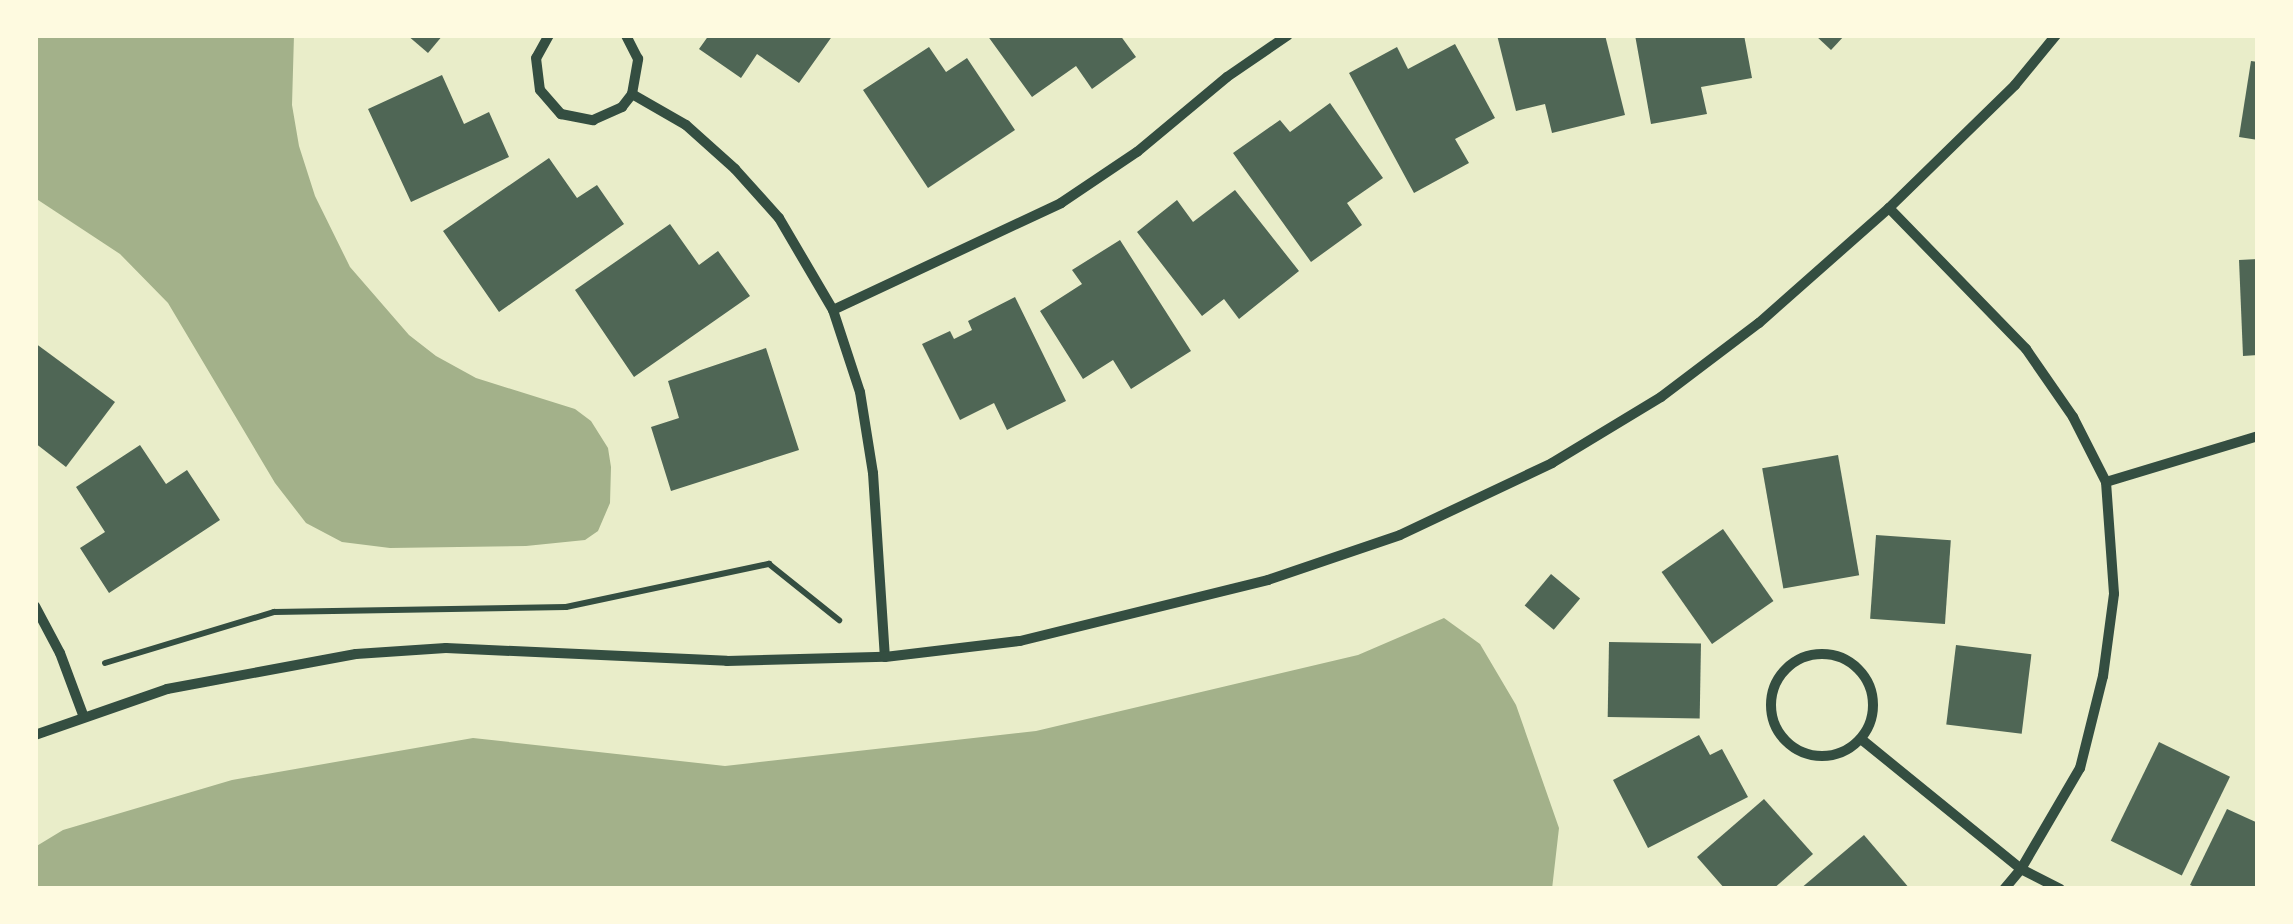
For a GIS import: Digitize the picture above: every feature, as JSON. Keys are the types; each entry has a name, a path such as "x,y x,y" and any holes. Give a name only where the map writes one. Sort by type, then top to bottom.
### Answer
{"street":[{"path":"549,35 536,58 540,90 562,114 593,120 622,107 632,94 638,59 626,35"},
{"path":"833,310 1061,203 1137,152 1227,77 1288,35"},
{"path":"35,735 82,715 168,689 356,654 446,648 727,661 885,656 1020,641 1139,615 1268,580 1400,535 1552,463 1661,397 1758,324 1889,208 2015,85 2056,35"},
{"path":"632,94 686,125 736,169 780,218 833,310 860,392 873,473 885,656"},
{"path":"1889,208 2026,349 2073,417 2106,482 2114,594 2104,676 2080,768 2021,868 2004,889"},
{"path":"2106,482 2258,436"},
{"path":"35,606 60,654 82,715"},
{"path":"1810,656 1842,658 1855,666 1872,693 1869,725 1860,739 1834,755 1802,753 1788,744 1772,717 1770,701 1783,672 1810,656"},
{"path":"1860,739 2021,868 2060,889"}],"path":[{"path":"105,663 274,612 566,607 769,564 839,620"}],"shaded area":[{"path":"35,35 294,35 292,105 299,146 315,196 350,267 409,335 436,356 476,378 575,409 591,421 608,448 611,467 610,503 598,531 585,540 526,546 390,548 342,542 306,523 275,483 168,303 120,254 35,198"},
{"path":"1444,618 1480,644 1516,705 1559,828 1552,889 35,889 35,847 63,830 232,780 473,738 725,766 1036,731 1358,655"}],"building":[{"path":"407,35 443,35 428,53"},
{"path":"709,35 833,35 799,83 757,54 741,78 699,49"},
{"path":"987,35 1120,35 1136,57 1092,89 1076,66 1032,97"},
{"path":"1497,35 1605,35 1625,115 1552,133 1545,104 1516,111"},
{"path":"1635,35 1744,35 1752,78 1701,87 1707,114 1651,124"},
{"path":"1815,35 1845,35 1831,50"},
{"path":"1455,44 1495,118 1455,139 1469,163 1414,193 1349,73 1397,47 1408,69"},
{"path":"929,47 946,72 967,58 1015,130 928,188 863,90"},
{"path":"2251,61 2258,62 2258,140 2239,137"},
{"path":"442,75 464,124 489,112 509,157 411,202 368,109"},
{"path":"1330,103 1383,178 1347,203 1362,225 1311,262 1233,153 1280,120 1290,132"},
{"path":"549,158 577,198 597,185 624,224 499,312 443,231"},
{"path":"1235,190 1299,271 1239,319 1224,299 1202,316 1137,232 1177,200 1193,222"},
{"path":"670,224 699,265 718,251 750,296 634,377 575,290"},
{"path":"1120,240 1191,351 1131,389 1113,360 1083,379 1040,311 1082,284 1072,270"},
{"path":"2258,259 2258,355 2243,356 2239,260"},
{"path":"1015,297 1066,401 1007,430 994,403 960,420 922,344 950,331 954,339 972,330 968,321"},
{"path":"35,343 115,402 66,467 35,443"},
{"path":"766,348 799,450 671,491 651,427 679,418 668,381"},
{"path":"140,445 166,484 187,470 220,520 109,593 80,548 105,532 76,487"},
{"path":"1838,455 1859,575 1783,589 1762,468"},
{"path":"1723,529 1773,601 1712,644 1662,572"},
{"path":"1876,535 1951,540 1945,624 1870,619"},
{"path":"1551,574 1580,598 1554,630 1525,605"},
{"path":"1609,642 1701,644 1700,719 1608,717"},
{"path":"1956,645 2031,654 2022,734 1946,724"},
{"path":"1699,735 1710,755 1722,749 1748,797 1648,848 1613,780"},
{"path":"2159,742 2230,777 2182,875 2111,841"},
{"path":"1764,799 1813,854 1773,889 1725,889 1697,857"},
{"path":"2227,809 2258,823 2258,889 2199,889 2190,885"},
{"path":"1864,835 1910,889 1800,889"}]}
